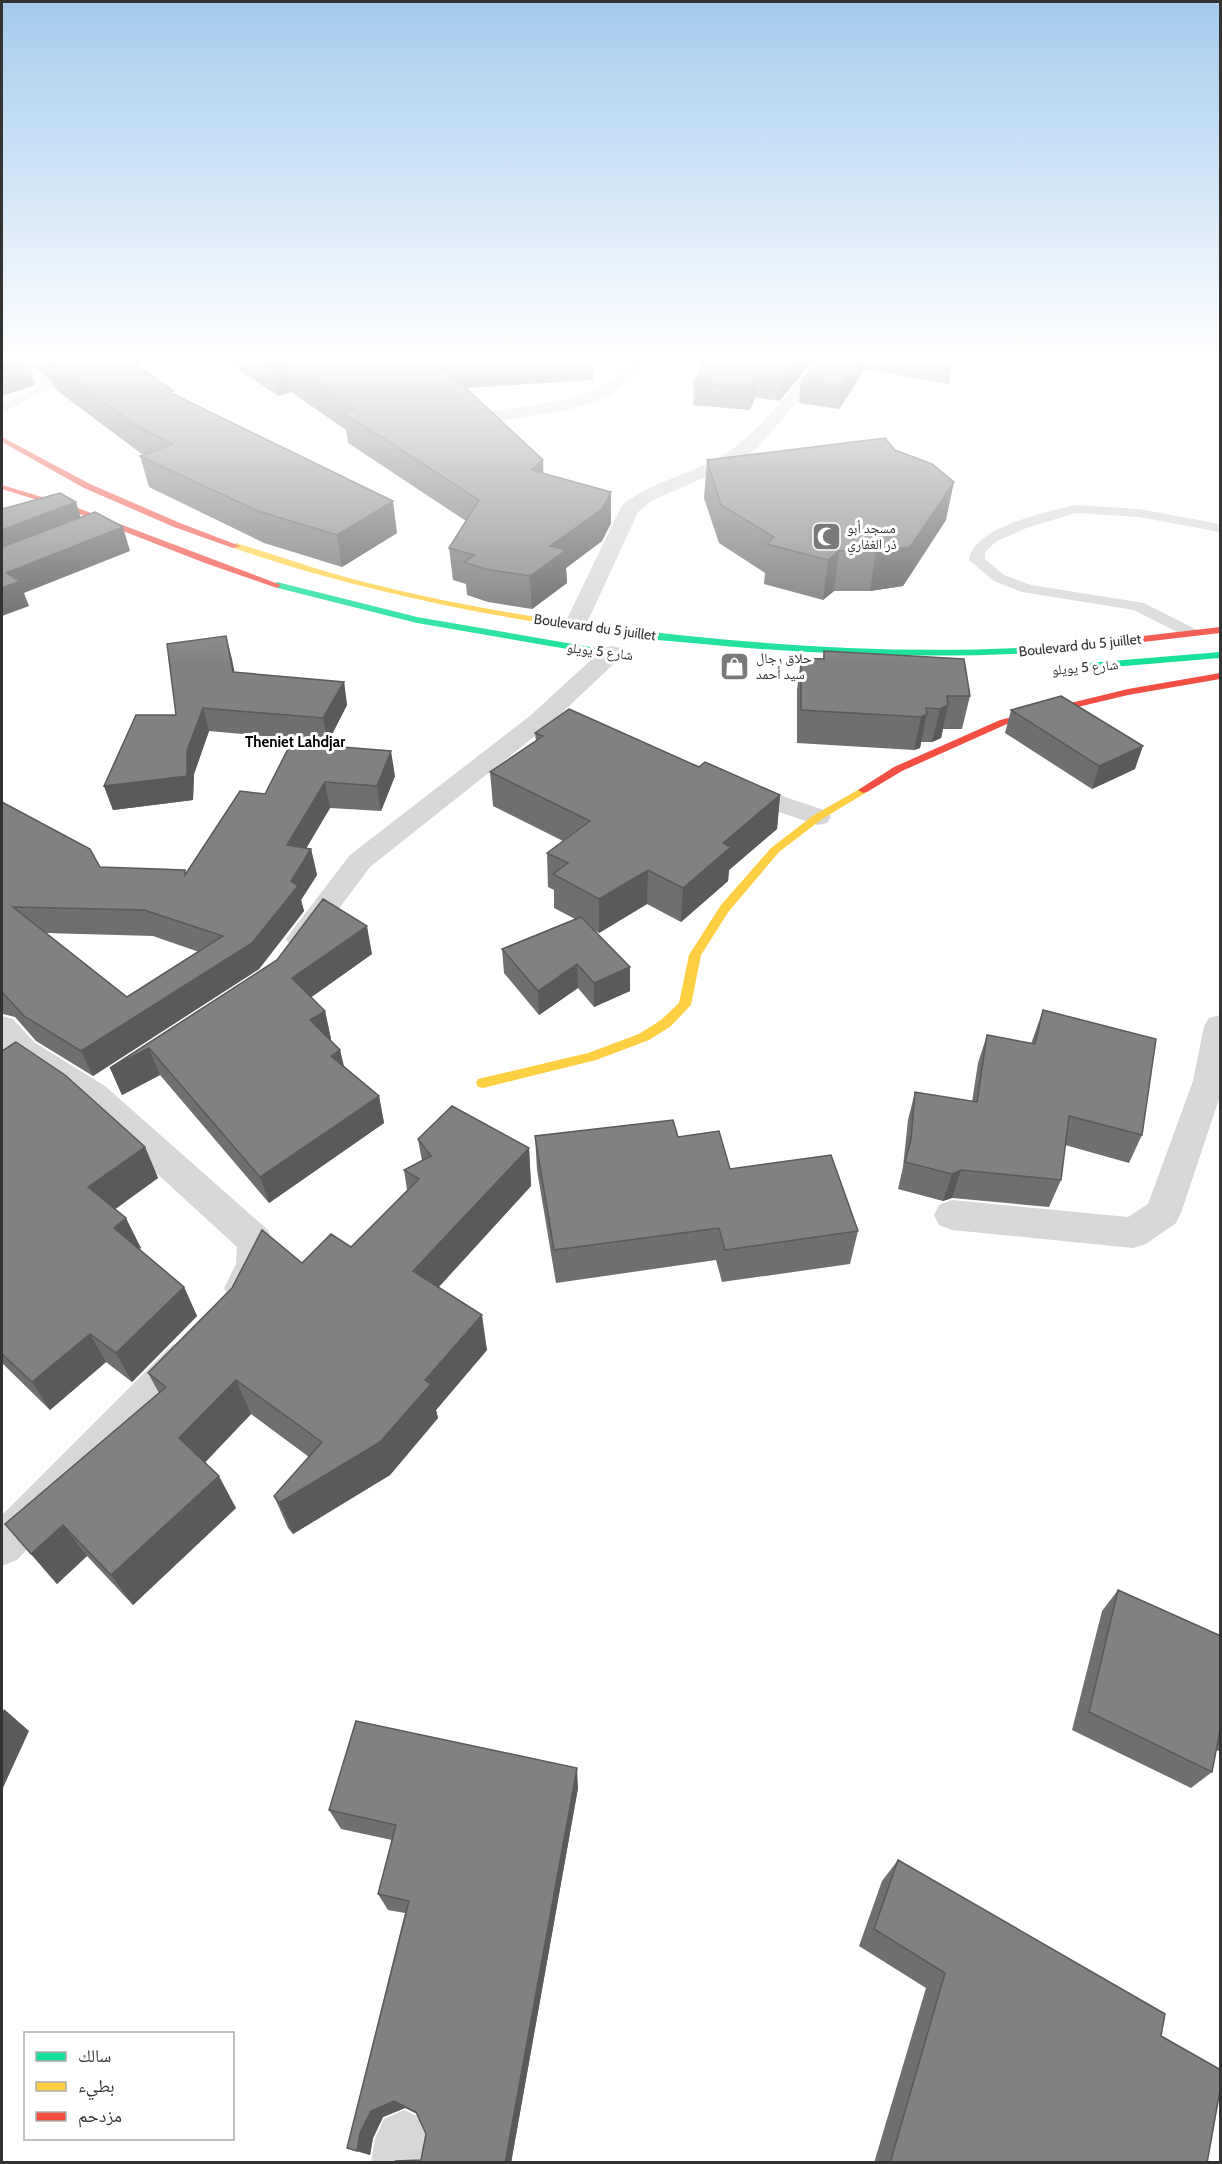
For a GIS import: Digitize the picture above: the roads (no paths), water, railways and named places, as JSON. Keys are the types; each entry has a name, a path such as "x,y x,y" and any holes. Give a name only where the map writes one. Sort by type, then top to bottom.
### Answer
{"main road":[{"name":"Boulevard du 5 juillet","path":"42,462 119,500 269,558 410,595 574,625 688,639 784,647 946,652 1022,652 1221,630"},
{"name":"شارع 5 يويلو","path":"2,487 42,498 241,574 334,601 449,627 618,654"},
{"name":"شارع 5 يويلو","path":"1069,668 1221,655"},
{"path":"483,1083 591,1057 644,1037 666,1023 685,1005 695,955 725,908 775,850 818,817 898,769 1004,722 1128,692 1221,676"}],"street":[{"path":"574,625 629,509 644,497 723,462"},
{"path":"88,532 110,523"},
{"path":"286,960 360,861 550,723 618,654"},
{"path":"710,779 818,817"},
{"path":"952,1215 1133,1233 1163,1213 1209,1081 1221,1026"},
{"path":"2,1027 24,1051 103,1088 255,1241 255,1266 231,1311 2,1545"}],"lane":[{"path":"1191,633 1138,606 1028,589 999,578 977,560 978,551 992,538 1024,524 1075,509 1139,513 1221,528"}],"place":[{"name":"مسجد أبو ذر الغفاري","path":"826,536"},
{"name":"حلاق رجال سيد أحمد","path":"735,666"}],"district":[{"name":"Theniet Lahdjar","path":"295,742"}]}
